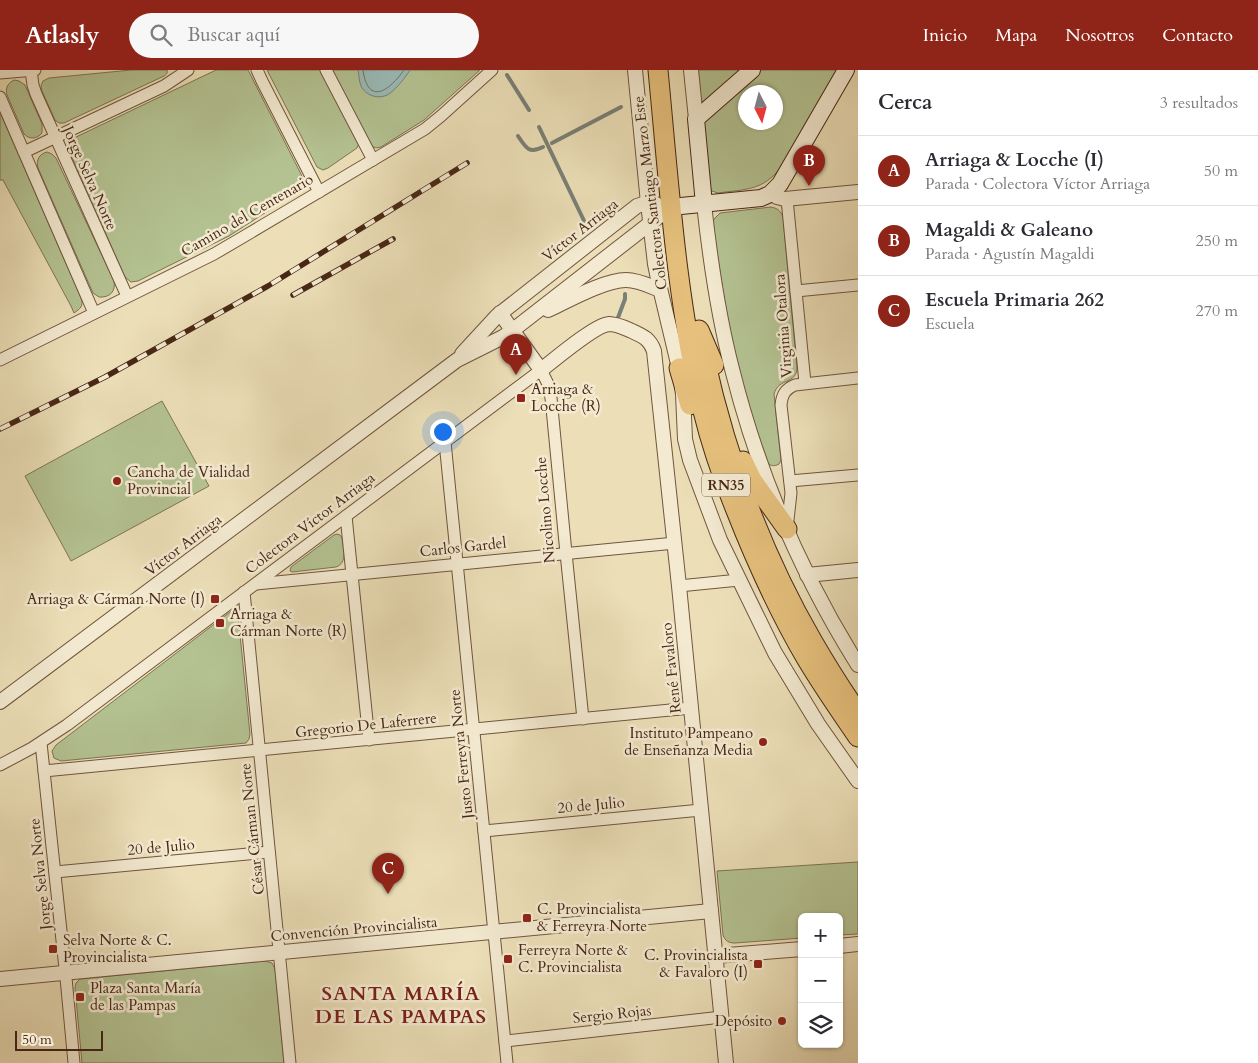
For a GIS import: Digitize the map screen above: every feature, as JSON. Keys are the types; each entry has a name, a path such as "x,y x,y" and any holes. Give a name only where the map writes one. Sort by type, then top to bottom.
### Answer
{"highway":[{"name":"RN35","path":"658,70 676,206 699,330 718,415 738,478 754,520 778,573 801,621 823,660 858,712"},
{"name":"RN35","path":"669,70 676,206 674,244 684,315 703,413 729,494 763,574 806,658 858,737"},
{"path":"699,330 716,372 727,413 747,472 787,529"},
{"path":"679,368 728,516 763,574"},
{"path":"819,678 842,729 858,751"}],"main road":[{"path":"704,204 696,119 752,70"},
{"path":"676,206 780,196 780,184 846,70"}],"street":[{"name":"Jorge Selva Norte","path":"31,70 34,89 127,296"},
{"path":"0,73 35,70"},
{"path":"24,152 164,86 188,70"},
{"path":"257,70 320,192"},
{"path":"326,70 373,160"},
{"name":"Camino del Centenario","path":"0,360 219,251 320,192 430,125 492,70"},
{"name":"Colectora Santiago Marzo Este","path":"635,70 656,270 679,368 687,450 718,535 771,645 818,724 858,781"},
{"path":"691,70 696,119"},
{"path":"0,96 94,313"},
{"path":"780,196 858,192"},
{"name":"Virginia Otalora","path":"780,196 796,291 805,383 788,388 784,392 781,404 791,499 787,529"},
{"path":"648,203 665,207 676,206"},
{"name":"Víctor Arriaga","path":"457,360 500,313 636,206 648,203"},
{"path":"704,204 714,280 732,369 750,432 787,529 808,575 858,665"},
{"name":"Víctor Arriaga","path":"0,702 457,360 513,330 650,223 676,206"},
{"path":"527,319 604,284 615,281 634,281 660,290"},
{"path":"796,291 858,285"},
{"name":"Nicolino Locche","path":"500,313 541,370 548,384 551,398 583,719"},
{"name":"Colectora Víctor Arriaga","path":"0,765 67,725 593,331 608,324 642,335"},
{"name":"René Favaloro","path":"642,335 650,342 655,354 726,1063"},
{"path":"805,383 858,378"},
{"name":"Justo Ferreyra Norte","path":"445,442 507,1063"},
{"path":"790,481 858,475"},
{"path":"346,516 369,740"},
{"name":"Carlos Gardel","path":"256,584 675,542"},
{"path":"808,575 858,570"},
{"path":"679,586 739,580"},
{"name":"César Cárman Norte","path":"244,592 290,1063"},
{"name":"Gregorio De Laferrere","path":"44,771 691,708"},
{"name":"Jorge Selva Norte","path":"41,742 74,1063"},
{"name":"20 de Julio","path":"484,830 701,810"},
{"name":"20 de Julio","path":"55,872 269,852"},
{"name":"Convención Provincialista","path":"0,979 711,911"},
{"path":"843,946 858,944"},
{"path":"716,956 798,949"},
{"name":"Sergio Rojas","path":"505,1041 722,1017"}],"green space":[{"path":"131,70 167,70 167,72 164,76 64,123 59,123 55,120 42,91 43,81 49,78"},
{"path":"216,70 248,70 301,174 303,185 299,191 229,236 138,281 131,282 125,277 69,151 69,143 74,138"},
{"path":"267,70 322,70 359,143 357,148 328,168 323,170 317,167"},
{"path":"331,70 480,70 424,120 381,147 376,148 371,146"},
{"path":"698,70 741,70 703,102 701,100"},
{"path":"761,70 838,70 781,167 774,175 761,185 737,191 718,193 712,191 709,187 704,122 738,91 738,130 783,130 783,85 745,85"},
{"path":"14,80 25,85 42,124 42,133 36,138 31,138 24,134 7,95 6,90"},
{"path":"0,112 81,298 81,307 74,313 3,180 0,180"},
{"path":"47,152 56,158 114,281 113,291 109,295 99,297 93,293 38,168 37,162 39,158"},
{"path":"771,207 778,210 783,217 797,368 794,377 780,385 774,394 781,460 779,464 774,466 770,465 767,461 740,371 729,325 713,221 720,213"},
{"name":"Cancha de Vialidad Provincial","path":"162,401 209,486 71,561 25,476"},
{"path":"337,534 342,538 344,551 340,565 336,567 290,571 291,567"},
{"path":"233,611 238,615 250,734 246,743 61,761 54,758 52,751 56,745"},
{"path":"858,862 858,934 843,935 843,913 798,913 798,938 731,943 723,935 717,871"},
{"path":"265,961 272,963 275,969 284,1063 82,1063 75,988 76,983 80,979"}],"water":[{"path":"358,70 410,70 392,92 385,96 377,97 369,95 363,89 360,84"}],"waterway":[{"path":"507,75 529,110"},
{"path":"552,143 621,107"},
{"path":"539,127 588,229"},
{"path":"518,136 528,149 534,150 543,147"},
{"path":"616,323 625,294"}],"railway":[{"path":"0,429 105,377 268,286 467,163"},
{"path":"293,295 393,239"}],"place":[{"name":"Magaldi & Galeano","path":"809,186"},
{"name":"Arriaga & Locche (I)","path":"516,375"},
{"name":"Arriaga & Locche (R)","path":"521,398"},
{"name":"Cancha de Vialidad Provincial","path":"117,481"},
{"name":"Arriaga & Cárman Norte (I)","path":"215,599"},
{"name":"Arriaga & Cárman Norte (R)","path":"220,623"},
{"name":"Instituto Pampeano de Enseñanza Media","path":"763,742"},
{"name":"Escuela Primaria 262","path":"388,894"},
{"name":"C. Provincialista & Ferreyra Norte","path":"527,918"},
{"name":"Selva Norte & C. Provincialista","path":"53,949"},
{"name":"Ferreyra Norte & C. Provincialista","path":"508,959"},
{"name":"C. Provincialista & Favaloro (I)","path":"758,964"},
{"name":"Plaza Santa María de las Pampas","path":"80,997"},
{"name":"Depósito","path":"782,1021"}],"district":[{"name":"SANTA MARÍA DE LAS PAMPAS","path":"401,1004"}]}
